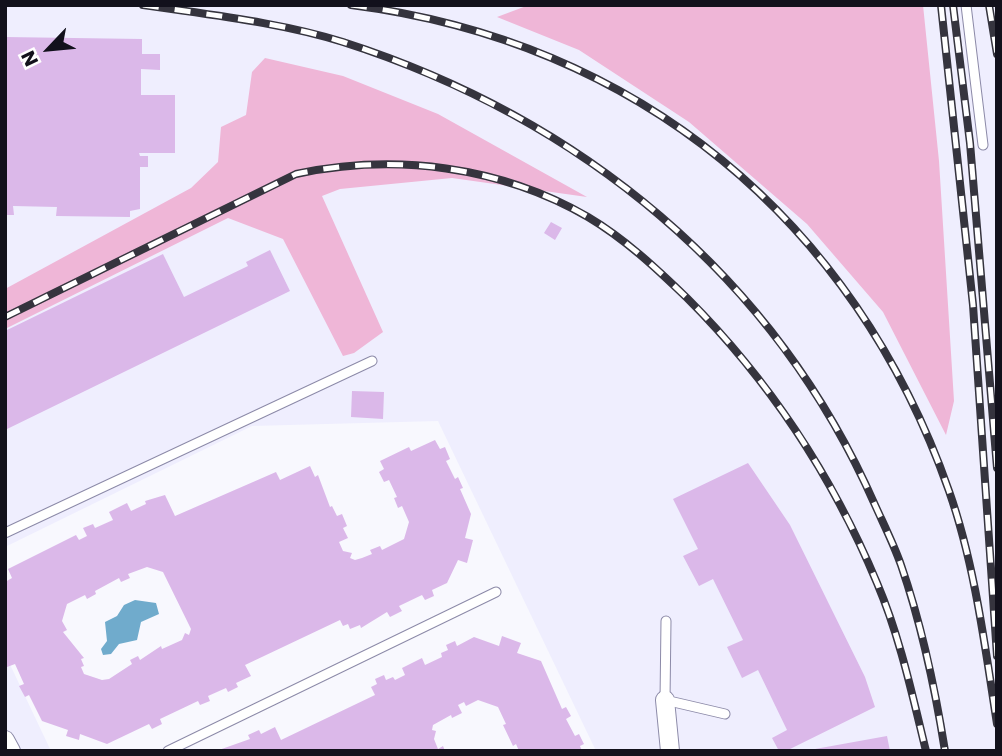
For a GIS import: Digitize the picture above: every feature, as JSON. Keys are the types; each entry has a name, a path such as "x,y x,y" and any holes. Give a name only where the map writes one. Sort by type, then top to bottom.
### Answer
{"street":[{"path":"665,700 670,751"},
{"path":"5,740 10,751"}],"lane":[{"path":"966,5 983,145"},
{"path":"5,533 372,361"},
{"path":"168,751 496,592"},
{"path":"666,621 665,700 725,714"}],"shaded area":[{"path":"5,5 997,5 997,751 596,751 438,421 252,426 5,547"},
{"path":"529,5 923,5 939,161 954,401 946,435 883,312 807,224 689,122 579,50 497,17"},
{"path":"265,58 343,76 438,114 587,197 452,178 340,189 322,196 383,332 354,353 343,356 283,239 228,218 5,329 5,289 191,188 218,162 221,127 246,115 252,72"},
{"path":"5,654 51,751 5,751"}],"water":[{"path":"135,600 156,603 159,614 141,622 137,640 119,644 111,654 103,655 101,649 107,641 105,622 117,616 124,605"}],"building":[{"path":"5,37 142,39 142,54 160,54 160,70 141,69 141,95 175,95 175,153 139,153 140,156 148,156 148,167 140,167 140,209 130,211 130,217 56,216 57,207 13,206 14,215 5,215"},
{"path":"551,222 562,228 555,240 544,233"},
{"path":"270,250 290,291 5,430 5,331 163,254 184,297 248,266 246,262"},
{"path":"352,391 384,392 383,419 351,417"},
{"path":"435,440 440,449 445,447 450,459 446,461 455,479 458,477 471,514 465,538 473,540 467,563 458,560 447,583 432,590 434,596 425,600 422,595 399,606 402,611 390,617 387,612 361,628 360,625 350,629 348,624 343,626 340,620 245,665 251,676 236,683 238,687 228,692 226,688 208,696 210,701 200,705 198,701 160,719 162,724 152,729 149,724 107,744 80,734 79,740 66,736 68,730 42,721 29,695 25,697 19,686 24,684 15,664 7,667 5,582 12,578 8,569 76,535 79,540 87,536 83,528 93,524 95,528 113,520 109,512 127,503 131,511 146,504 145,501 165,495 175,516 276,472 280,480 310,466 315,477 318,475 330,507 332,506 337,516 342,514 347,526 343,528 348,538 339,542 343,551 352,553 350,558 355,560 372,554 370,550 380,546 382,550 404,539 409,522 402,506 398,508 394,498 397,497 389,480 384,482 379,472 384,469 380,461 409,447 411,451","holes":["147,567 163,572 191,629 189,635 185,633 182,640 162,649 161,646 140,660 138,656 130,660 132,664 109,679 102,680 84,674 81,667 84,666 81,659 84,658 63,632 67,630 62,621 67,604 85,595 87,599 96,594 95,591 119,578 121,582 130,578 128,574"]},
{"path":"748,463 790,525 865,677 875,707 786,751 779,751 772,738 787,730 758,670 742,678 727,647 743,640 713,579 699,586 683,556 698,549 673,499"},
{"path":"502,636 521,643 517,653 541,661 562,709 566,707 571,716 566,719 575,736 579,734 584,744 580,746 582,751 519,751 516,744 513,746 498,707 478,700 466,706 464,702 458,705 462,713 452,718 451,715 433,725 438,749 443,746 445,751 216,751 250,739 248,735 259,730 261,734 275,727 281,740 375,695 371,687 377,684 375,679 384,675 386,680 393,677 395,680 405,675 402,668 422,658 425,665 442,657 441,653 448,650 446,645 455,641 457,646 474,637 499,646"},
{"path":"887,736 890,751 815,751 815,749"}],"railway":[{"path":"143,5 244,20 319,35 430,74 512,114 589,161 660,216 725,277 783,346 833,422 875,505 901,565 927,657 945,751"},
{"path":"351,5 455,25 552,58 641,103 722,160 793,228 856,306 908,394 949,491 972,577 997,724"},
{"path":"941,5 973,305 997,656"},
{"path":"953,5 970,143 997,468"},
{"path":"989,5 997,54"},
{"path":"5,317 296,174 371,165 446,168 483,175 554,200 588,217 615,235 675,287 745,362 796,431 840,504 877,583 899,645 926,751"}]}
